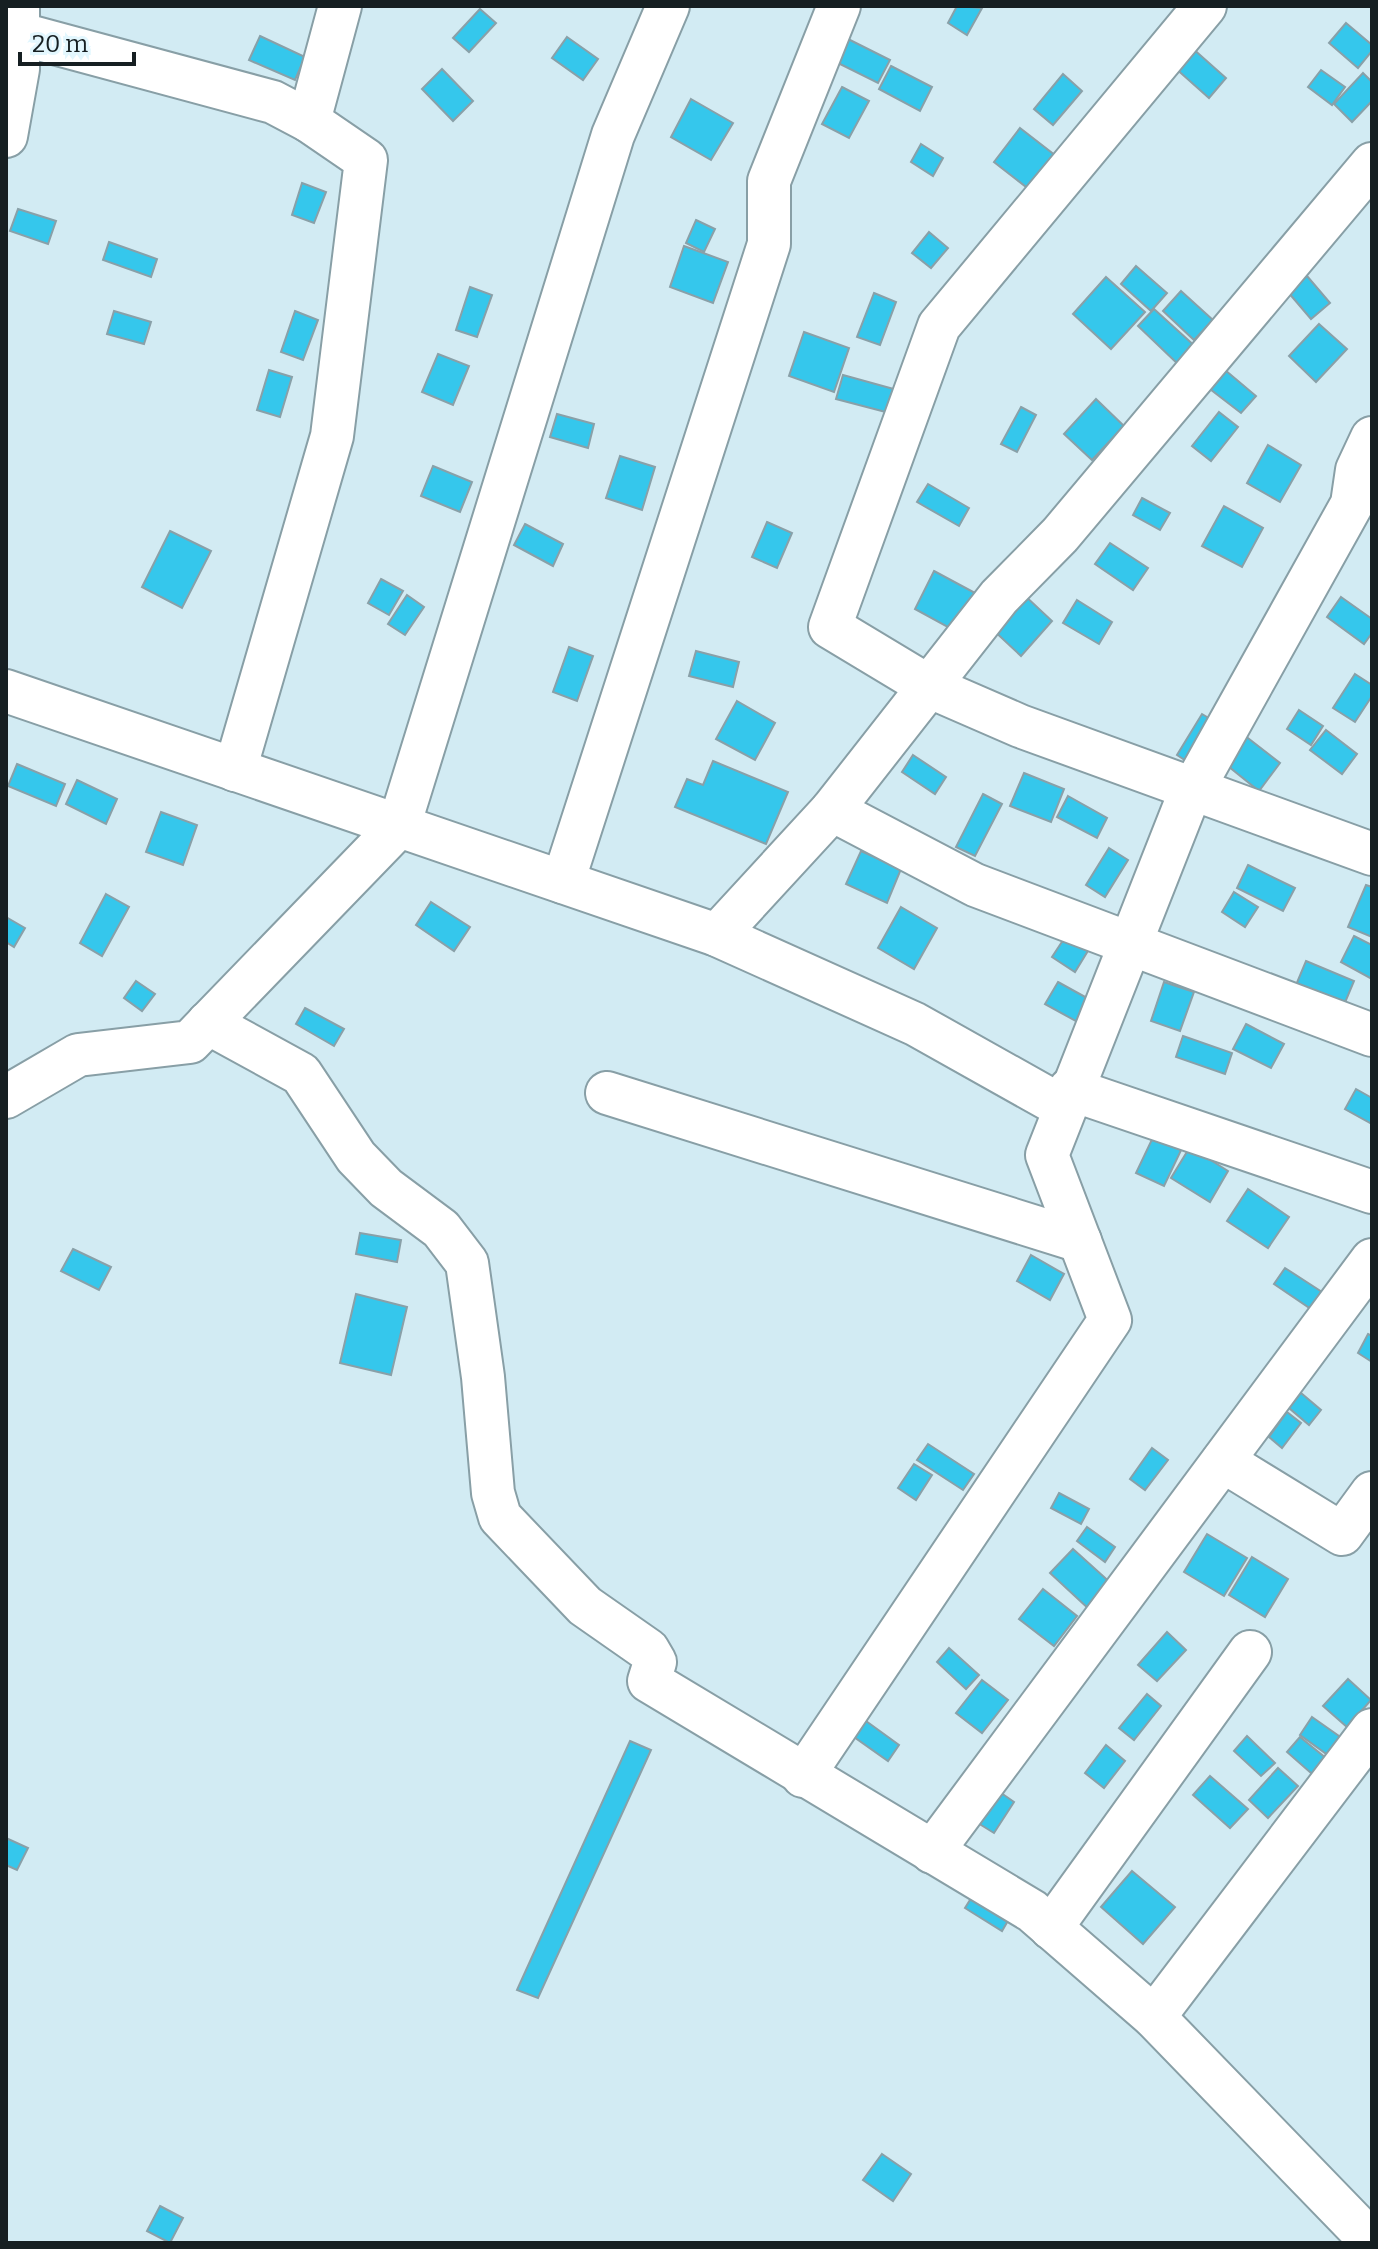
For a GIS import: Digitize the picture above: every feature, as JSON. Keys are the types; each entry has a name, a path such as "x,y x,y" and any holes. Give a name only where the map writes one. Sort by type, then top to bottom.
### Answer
{"street":[{"path":"309,121 340,6"},
{"path":"6,1097 78,1055 190,1042 399,826 613,135 668,6"},
{"path":"563,882 769,244 769,181 839,6"},
{"path":"1205,6 939,326 830,627 928,686 1020,726 1372,854"},
{"path":"6,136 18,69 18,19 273,102 309,121 366,160 332,436 235,770"},
{"path":"717,935 832,810 999,597 1060,535 1372,164"},
{"path":"803,1776 1110,1320 1047,1155 1129,943 1193,790 1352,504 1357,470 1372,438"},
{"path":"6,691 717,935 915,1024 1067,1098 1372,1192"},
{"path":"832,810 975,885 1372,1035"},
{"path":"208,1023 301,1074 356,1157 386,1188 441,1229 467,1263 483,1377 493,1493 500,1517 585,1606 648,1650 655,1662 649,1681 1032,1911 1154,2017 1372,2242"},
{"path":"607,1093 1080,1241"},
{"path":"932,1852 1372,1260"},
{"path":"1223,1461 1342,1534 1372,1493"},
{"path":"1051,1928 1250,1652"},
{"path":"1154,2017 1372,1730"}],"building":[{"path":"957,6 982,8 967,35 948,23"},
{"path":"480,9 496,23 469,52 453,38"},
{"path":"1346,23 1372,45 1372,51 1358,68 1329,43"},
{"path":"260,36 305,57 295,80 249,60"},
{"path":"567,37 598,59 583,80 552,58"},
{"path":"848,39 890,60 878,83 836,62"},
{"path":"1191,47 1226,78 1209,98 1174,67"},
{"path":"891,66 932,87 920,111 879,89"},
{"path":"442,69 473,101 453,121 422,89"},
{"path":"1321,70 1345,87 1332,105 1308,87"},
{"path":"1363,73 1372,82 1372,101 1352,122 1334,104"},
{"path":"1063,74 1082,91 1053,125 1034,109"},
{"path":"842,87 869,101 849,138 822,124"},
{"path":"691,99 733,123 711,160 671,137"},
{"path":"1020,128 1056,156 1030,190 994,162"},
{"path":"921,144 943,158 933,176 911,162"},
{"path":"302,183 326,192 314,223 292,215"},
{"path":"18,209 56,221 48,244 10,231"},
{"path":"696,220 715,229 704,252 686,243"},
{"path":"929,232 948,248 931,268 912,253"},
{"path":"109,242 157,259 151,277 103,260"},
{"path":"684,246 728,262 713,303 670,287"},
{"path":"1136,266 1167,293 1151,311 1121,284"},
{"path":"1307,276 1330,303 1311,319 1288,292"},
{"path":"1106,277 1145,312 1111,349 1073,314"},
{"path":"470,287 492,295 477,337 456,330"},
{"path":"1181,291 1213,320 1194,340 1163,311"},
{"path":"874,293 896,302 880,345 857,337"},
{"path":"1154,309 1197,348 1180,366 1138,326"},
{"path":"114,311 151,322 144,344 107,334"},
{"path":"295,311 318,320 303,360 281,352"},
{"path":"1319,324 1347,349 1316,382 1289,356"},
{"path":"804,332 849,348 834,392 789,376"},
{"path":"438,354 469,366 453,405 422,392"},
{"path":"269,370 292,377 280,417 257,410"},
{"path":"1225,370 1256,396 1241,413 1210,389"},
{"path":"843,375 908,393 901,416 836,399"},
{"path":"1096,399 1124,426 1092,460 1064,434"},
{"path":"1021,407 1036,415 1017,452 1001,444"},
{"path":"1219,412 1238,427 1211,461 1192,446"},
{"path":"557,414 594,424 588,448 550,437"},
{"path":"1268,445 1301,465 1280,502 1247,483"},
{"path":"620,456 655,467 642,510 606,498"},
{"path":"433,466 472,482 460,512 421,496"},
{"path":"928,484 969,508 959,526 917,502"},
{"path":"1142,498 1170,513 1160,530 1133,515"},
{"path":"1224,506 1263,528 1242,567 1202,546"},
{"path":"767,522 792,533 777,568 752,557"},
{"path":"525,524 563,544 553,566 514,545"},
{"path":"170,531 211,551 182,608 142,587"},
{"path":"1110,543 1148,568 1133,590 1095,564"},
{"path":"934,571 975,593 955,631 915,609"},
{"path":"381,579 403,591 389,615 368,603"},
{"path":"1022,593 1052,621 1021,656 991,628"},
{"path":"407,595 424,607 405,635 388,624"},
{"path":"1341,597 1372,619 1372,633 1364,644 1327,617"},
{"path":"1077,600 1112,622 1099,644 1063,623"},
{"path":"569,647 593,656 577,701 553,692"},
{"path":"696,651 739,662 733,687 689,676"},
{"path":"1355,674 1372,685 1372,696 1355,722 1333,708"},
{"path":"737,701 775,723 755,760 716,739"},
{"path":"1299,710 1323,726 1311,745 1287,729"},
{"path":"1202,714 1222,726 1197,768 1177,755"},
{"path":"1326,730 1357,754 1342,774 1310,750"},
{"path":"1244,735 1280,763 1259,791 1223,762"},
{"path":"913,755 946,777 935,794 902,772"},
{"path":"713,761 788,792 766,844 675,807 687,779 703,785"},
{"path":"17,764 65,784 56,806 8,786"},
{"path":"1024,773 1064,789 1051,822 1010,806"},
{"path":"77,780 117,799 106,824 66,804"},
{"path":"983,794 1002,804 975,856 956,847"},
{"path":"1068,796 1107,818 1097,838 1057,817"},
{"path":"161,812 197,825 183,865 146,852"},
{"path":"1109,848 1128,860 1105,897 1086,885"},
{"path":"861,851 901,869 887,903 846,884"},
{"path":"1248,865 1295,888 1283,911 1237,888"},
{"path":"1366,885 1372,887 1372,937 1348,927"},
{"path":"1234,892 1258,907 1245,927 1222,912"},
{"path":"106,894 129,907 102,956 80,943"},
{"path":"431,902 470,927 454,951 416,925"},
{"path":"901,907 937,928 914,969 878,948"},
{"path":"6,917 25,928 14,947 6,942"},
{"path":"1075,922 1097,936 1075,972 1052,957"},
{"path":"1354,936 1372,945 1372,979 1341,962"},
{"path":"1306,961 1354,981 1344,1005 1296,985"},
{"path":"136,981 155,994 142,1011 124,998"},
{"path":"1058,982 1096,1003 1083,1025 1045,1004"},
{"path":"1164,982 1194,992 1180,1031 1151,1021"},
{"path":"305,1008 344,1029 334,1046 296,1024"},
{"path":"1246,1024 1284,1044 1271,1068 1233,1049"},
{"path":"1183,1036 1232,1053 1225,1074 1176,1057"},
{"path":"1356,1089 1372,1098 1372,1124 1345,1109"},
{"path":"1156,1131 1184,1144 1164,1186 1136,1173"},
{"path":"1190,1147 1228,1171 1210,1202 1171,1178"},
{"path":"1248,1189 1289,1217 1268,1248 1227,1221"},
{"path":"360,1233 401,1240 397,1262 356,1254"},
{"path":"73,1249 111,1267 99,1290 61,1271"},
{"path":"1031,1255 1064,1274 1050,1300 1017,1281"},
{"path":"1285,1268 1322,1292 1311,1309 1274,1284"},
{"path":"356,1294 407,1307 391,1375 340,1363"},
{"path":"1368,1334 1372,1336 1372,1362 1358,1353"},
{"path":"1301,1393 1321,1410 1309,1425 1289,1408"},
{"path":"1287,1412 1301,1423 1282,1448 1269,1437"},
{"path":"928,1444 974,1474 963,1490 917,1460"},
{"path":"1152,1448 1168,1460 1145,1490 1130,1479"},
{"path":"914,1464 932,1475 916,1500 898,1488"},
{"path":"1059,1493 1089,1509 1081,1524 1051,1508"},
{"path":"1087,1527 1115,1547 1105,1562 1077,1541"},
{"path":"1207,1534 1247,1558 1224,1596 1184,1572"},
{"path":"1073,1549 1113,1585 1090,1610 1050,1573"},
{"path":"1252,1557 1288,1579 1265,1617 1229,1595"},
{"path":"1043,1589 1077,1616 1054,1646 1019,1619"},
{"path":"1167,1632 1186,1650 1157,1681 1138,1665"},
{"path":"949,1648 979,1675 966,1689 937,1662"},
{"path":"1348,1679 1371,1700 1347,1727 1323,1706"},
{"path":"982,1680 1008,1700 982,1733 956,1713"},
{"path":"1147,1694 1161,1706 1134,1740 1119,1728"},
{"path":"1312,1717 1356,1748 1343,1766 1300,1735"},
{"path":"866,1721 899,1745 888,1761 854,1737"},
{"path":"1247,1736 1275,1763 1261,1776 1234,1751"},
{"path":"1300,1737 1332,1763 1319,1780 1287,1752"},
{"path":"630,1741 651,1750 538,1998 517,1990"},
{"path":"1106,1745 1125,1761 1104,1788 1085,1773"},
{"path":"1278,1768 1298,1786 1268,1818 1249,1800"},
{"path":"1210,1776 1248,1809 1230,1828 1193,1795"},
{"path":"994,1788 1014,1802 994,1833 973,1820"},
{"path":"6,1838 28,1848 17,1870 6,1865"},
{"path":"1132,1871 1175,1907 1143,1944 1101,1907"},
{"path":"977,1889 1013,1912 1002,1931 965,1908"},
{"path":"882,2154 911,2174 893,2201 863,2180"},
{"path":"160,2206 183,2218 170,2243 147,2231"}]}
